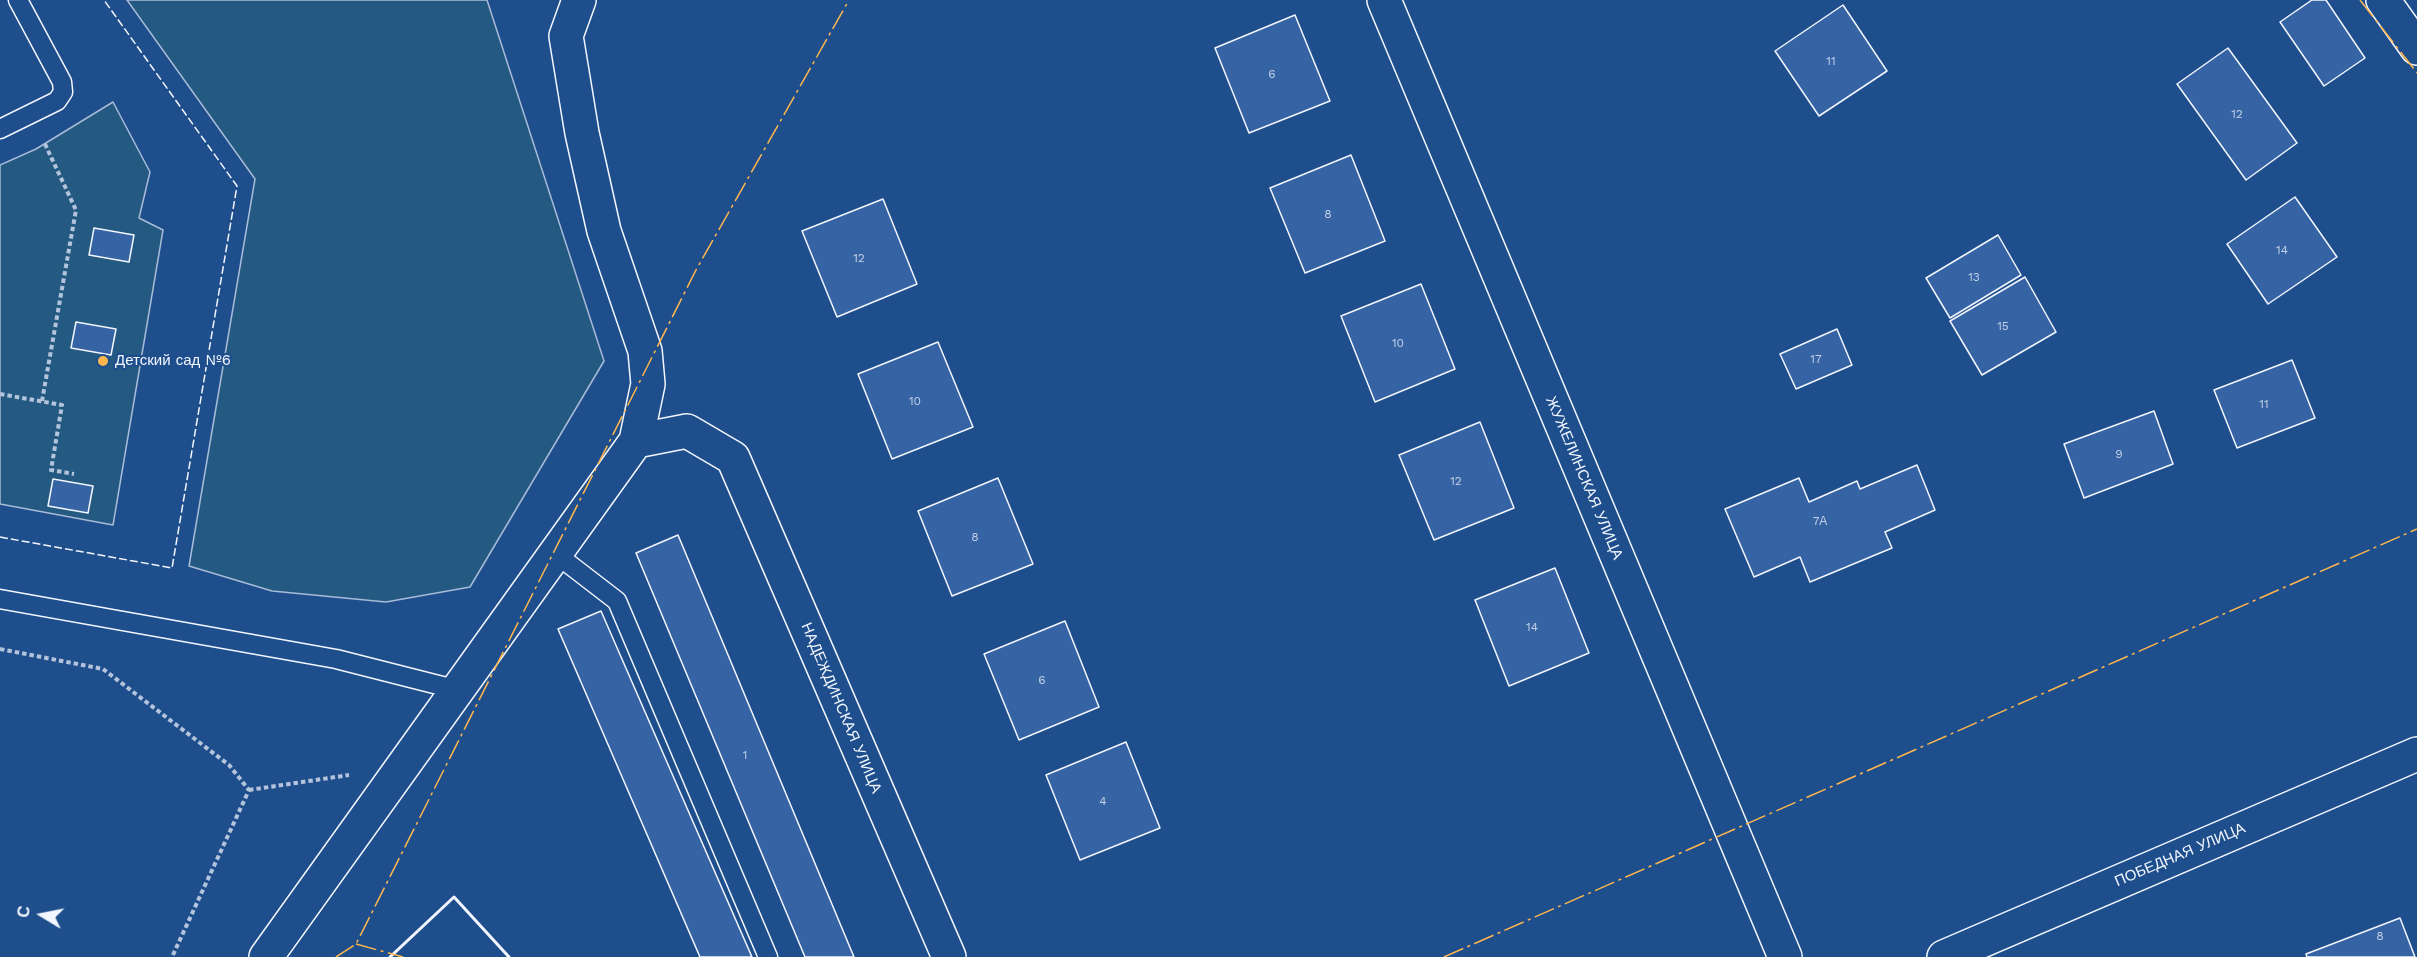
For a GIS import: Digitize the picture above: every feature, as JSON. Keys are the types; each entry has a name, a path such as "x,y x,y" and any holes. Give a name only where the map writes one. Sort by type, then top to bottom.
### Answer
{"street":[{"path":"266,957 636,441 648,384 645,351 604,231 582,133 566,36 579,0"},
{"name":"ЖУЖЕЛИНСКАЯ УЛИЦА","path":"1384,0 1785,957"},
{"path":"2383,0 2417,48"},
{"name":"НАДЕЖДИНСКАЯ УЛИЦА","path":"636,441 687,431 733,458 949,957"},
{"name":"ПОБЕДНАЯ УЛИЦА","path":"1944,957 2417,754"}],"lane":[{"path":"0,129 57,101 63,92 62,82 18,0"},
{"path":"556,554 617,600 768,957"},
{"path":"0,599 336,659 458,690"}],"path":[{"path":"30,114 76,210 42,401"},
{"path":"0,394 62,405 51,470 74,474"},
{"path":"0,649 103,669 229,765 249,790"},
{"path":"249,790 402,767"},
{"path":"172,957 249,790"}],"shaded area":[{"path":"127,0 487,0 604,361 470,587 386,602 272,591 189,566 255,179"},
{"path":"113,102 150,172 139,218 163,230 113,525 0,504 0,165 36,149"}],"building":[{"path":"2312,0 2326,0 2365,58 2324,86 2280,22"},
{"path":"1843,5 1887,71 1819,116 1775,51"},
{"path":"1295,15 1330,101 1249,133 1215,48"},
{"path":"2228,48 2297,143 2246,180 2177,84"},
{"path":"1351,155 1385,241 1305,273 1270,188"},
{"path":"2295,197 2337,257 2268,304 2227,244"},
{"path":"883,199 917,284 837,317 802,231"},
{"path":"94,228 134,235 129,262 89,255"},
{"path":"1998,235 2021,275 1950,318 1926,278"},
{"path":"2025,277 2056,332 1982,375 1950,321"},
{"path":"1421,284 1455,369 1375,402 1341,316"},
{"path":"76,322 116,329 111,355 71,348"},
{"path":"1837,329 1852,365 1796,389 1780,354"},
{"path":"938,342 973,427 892,459 858,374"},
{"path":"2292,360 2315,418 2237,448 2214,390"},
{"path":"2154,411 2173,464 2084,498 2064,444"},
{"path":"1480,422 1514,508 1434,540 1399,455"},
{"path":"1917,465 1935,510 1885,532 1892,548 1810,582 1800,557 1754,577 1725,509 1799,478 1809,502 1857,481 1860,489"},
{"path":"998,478 1033,564 952,596 918,511"},
{"path":"53,479 93,486 88,513 48,506"},
{"path":"678,535 854,957 805,957 636,553"},
{"path":"1555,568 1589,653 1509,686 1475,600"},
{"path":"601,611 752,957 700,957 558,629"},
{"path":"1065,621 1099,707 1019,740 984,654"},
{"path":"1126,742 1160,828 1080,860 1046,775"},
{"path":"2400,918 2415,957 2307,957 2306,954"}],"fence":[{"path":"0,537 172,568 237,186 104,0"}],"wall":[{"path":"390,957 454,897 509,957"}],"power":[{"path":"336,957 356,944 696,270 849,0"},
{"path":"2360,0 2417,73"},
{"path":"1444,957 2417,529"},
{"path":"356,944 403,957"}],"place":[{"name":"Детский сад №6","path":"103,361"}]}
